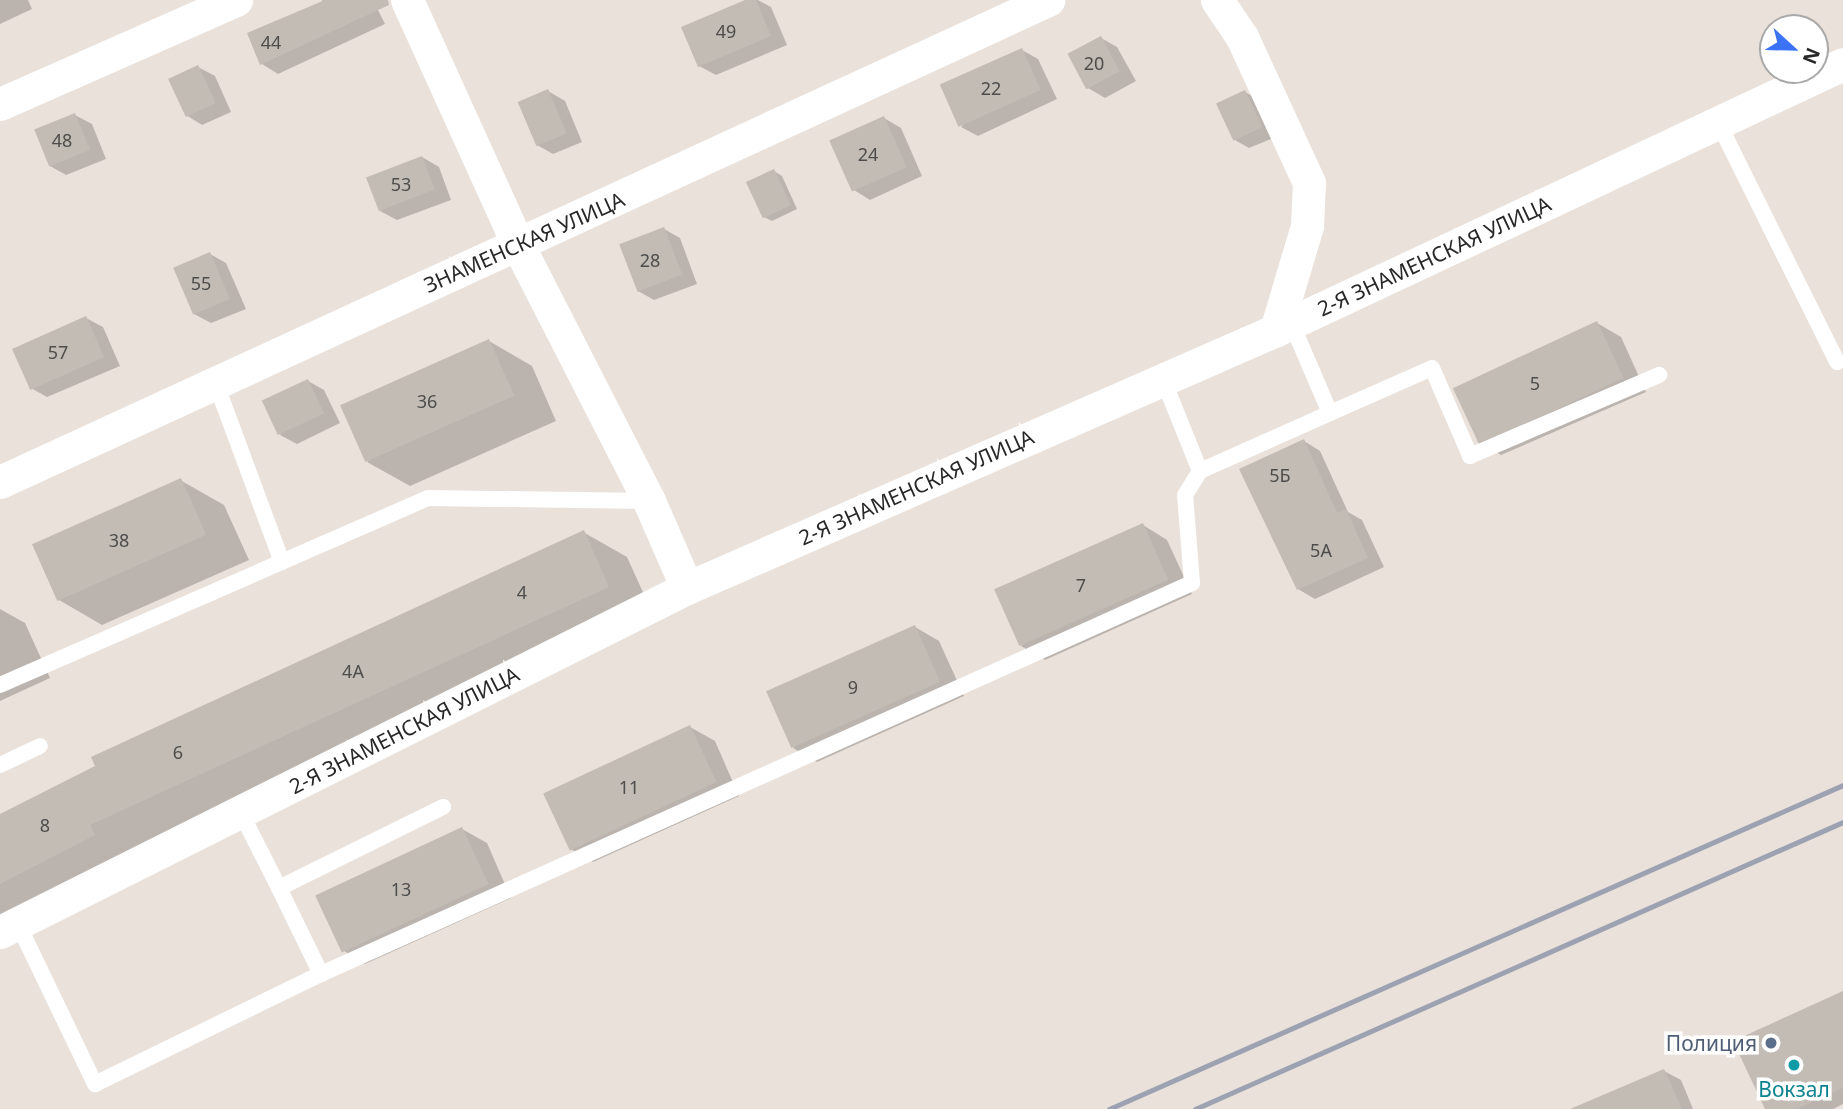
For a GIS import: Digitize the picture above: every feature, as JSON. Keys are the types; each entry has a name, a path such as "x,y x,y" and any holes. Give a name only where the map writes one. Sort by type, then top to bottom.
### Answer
{"street":[{"path":"0,104 236,0"},
{"path":"407,0 518,245 649,501 687,588"},
{"name":"ЗНАМЕНСКАЯ УЛИЦА","path":"0,482 1048,0"},
{"path":"1217,0 1242,37 1309,183 1307,226 1284,326"},
{"name":"2-Я ЗНАМЕНСКАЯ УЛИЦА","path":"9,928 687,588 1284,326 1843,64"}],"lane":[{"path":"1718,122 1837,362"},
{"path":"1284,326 1330,413"},
{"path":"9,928 96,1084 321,974 1192,583 1185,495 1200,471 1432,368 1470,456 1659,375"},
{"path":"1163,379 1200,471"},
{"path":"215,381 282,562"},
{"path":"0,685 428,498 649,501"},
{"path":"0,765 40,746"},
{"path":"279,888 443,807"},
{"path":"241,813 321,974"}],"building":[{"path":"325,0 388,0 389,5 260,65 247,33"},
{"path":"745,0 756,0 771,36 698,67 681,27"},
{"path":"1101,36 1120,71 1086,89 1067,54"},
{"path":"1022,48 1041,90 958,127 940,85"},
{"path":"198,65 216,103 186,117 168,79"},
{"path":"548,89 567,133 536,146 518,102"},
{"path":"1245,90 1262,127 1233,141 1216,104"},
{"path":"75,113 90,150 49,167 34,129"},
{"path":"884,116 907,167 852,192 829,140"},
{"path":"422,156 435,190 379,211 366,178"},
{"path":"774,169 791,205 763,218 746,182"},
{"path":"664,227 682,275 637,292 619,244"},
{"path":"210,252 230,299 193,315 173,268"},
{"path":"86,316 104,357 30,390 12,349"},
{"path":"1597,321 1624,378 1480,445 1453,388"},
{"path":"489,339 514,396 365,462 340,405"},
{"path":"308,379 324,413 278,435 262,401"},
{"path":"1304,439 1337,513 1346,509 1368,558 1297,590 1239,469"},
{"path":"181,478 206,535 57,601 32,544"},
{"path":"1143,523 1168,580 1019,646 994,589"},
{"path":"584,530 609,587 90,825 95,835 0,884 0,814 95,766 91,757"},
{"path":"915,625 940,682 791,748 766,691"},
{"path":"690,725 717,782 570,851 543,793"},
{"path":"462,827 489,884 342,953 315,895"},
{"name":"Вокзал","path":"1843,991 1843,1088 1796,1109 1765,1109 1733,1041"},
{"path":"1664,1069 1682,1109 1570,1109"}],"railway":[{"path":"1109,1109 1843,785"},
{"path":"1195,1109 1843,822"}],"place":[{"name":"Полиция","path":"1771,1043"},
{"name":"Вокзал","path":"1794,1065"}]}
